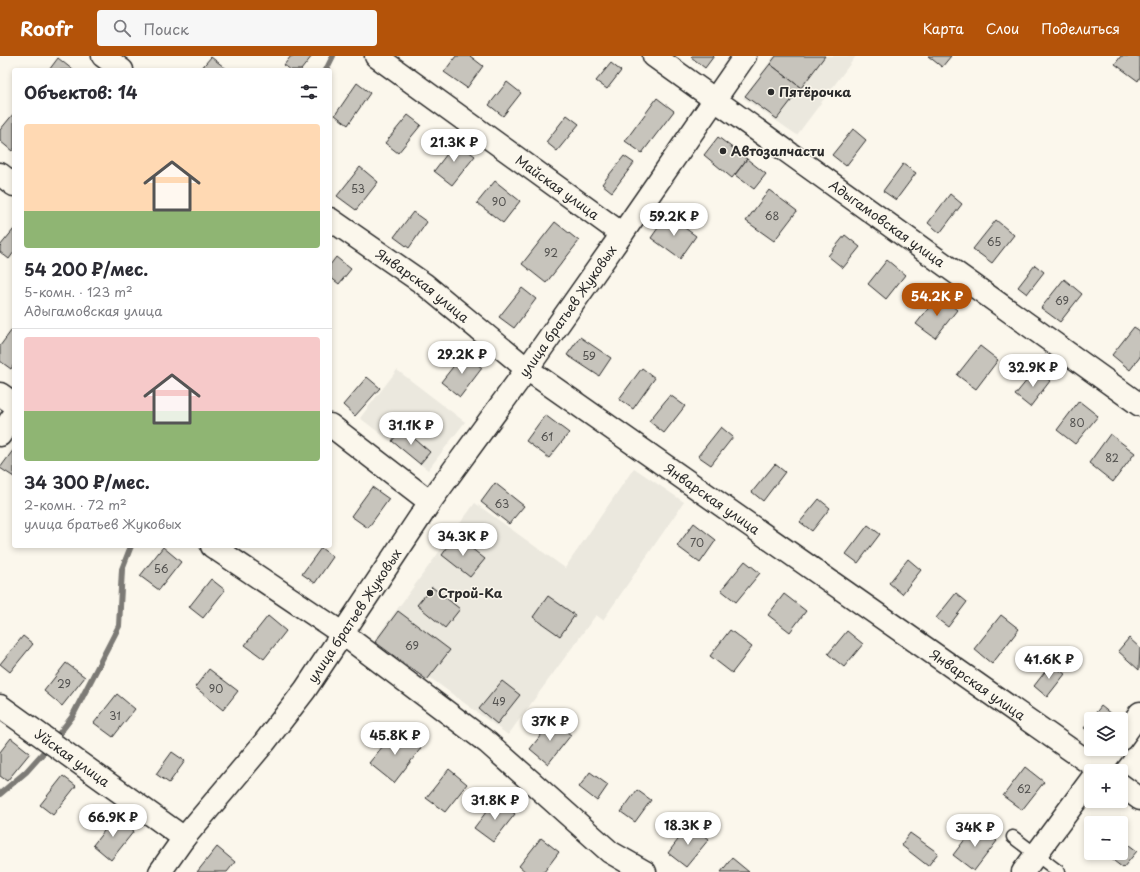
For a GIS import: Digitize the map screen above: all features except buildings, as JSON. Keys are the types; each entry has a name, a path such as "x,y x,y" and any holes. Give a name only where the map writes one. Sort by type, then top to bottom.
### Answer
{"street":[{"path":"103,56 119,68"},
{"name":"Майская улица","path":"376,56 622,234"},
{"name":"Адыгамовская улица","path":"654,56 1140,405"},
{"name":"улица братьев Жуковых","path":"160,872 184,838 264,743 305,690 430,502 527,369 745,56"},
{"path":"0,174 12,183"},
{"name":"Январская улица","path":"332,220 424,284 527,369 1084,764"},
{"path":"0,394 12,403"},
{"path":"0,435 12,418"},
{"path":"332,428 430,502"},
{"path":"215,548 343,634 488,743 610,852 645,872"},
{"name":"Уйская улица","path":"0,706 184,838"},
{"path":"1128,729 1140,713"},
{"path":"1023,872 1084,790"},
{"path":"1128,790 1140,799"}],"lane":[{"path":"1013,837 1059,872"}],"shaded area":[{"path":"774,56 856,56 797,135 743,98"},
{"path":"397,370 465,422 428,470 360,418"},
{"path":"634,468 684,502 603,620 596,615 508,735 376,638 475,503 565,568"}],"waterway":[{"path":"327,68 333,56"},
{"path":"0,794 26,772 52,743 72,717 119,626 122,569 130,548"}],"place":[{"name":"Пятёрочка","path":"771,92"},
{"name":"Автозапчасти","path":"723,151"},
{"name":"Строй-Ка","path":"430,593"}]}
